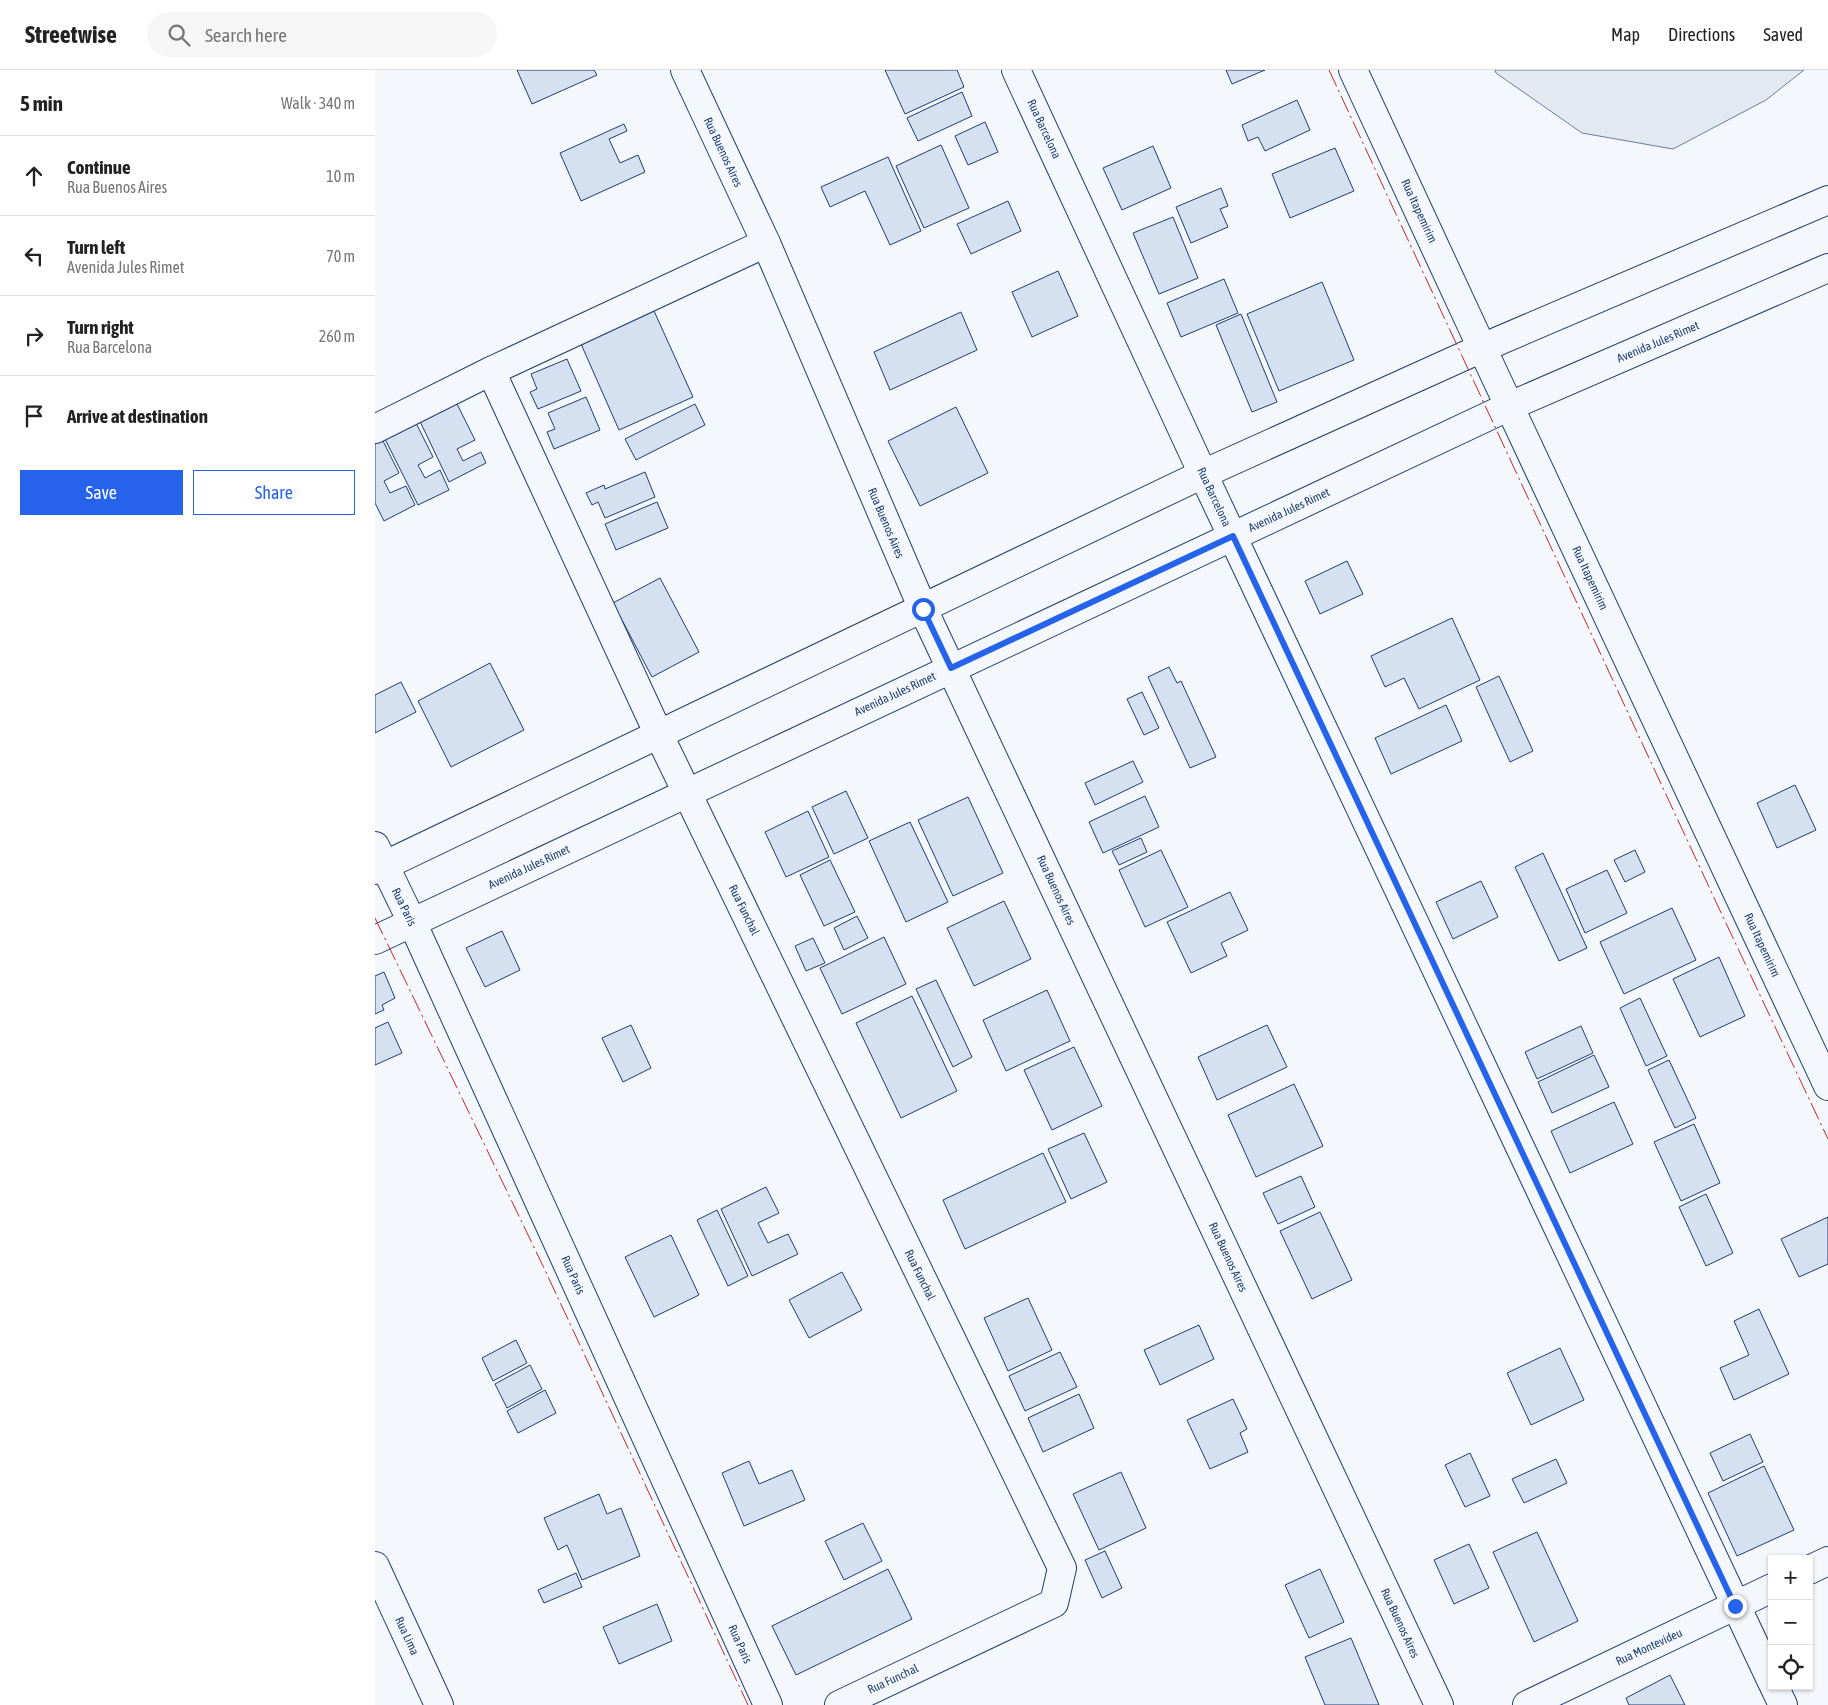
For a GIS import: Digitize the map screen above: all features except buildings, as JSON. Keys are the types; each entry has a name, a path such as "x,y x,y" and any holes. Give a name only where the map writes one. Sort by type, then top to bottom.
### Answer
{"street":[{"name":"Rua Buenos Aires","path":"685,70 766,243 923,609 1439,1705"},
{"name":"Rua Barcelona","path":"1016,70 1203,474 1768,1674"},
{"name":"Rua Itapemirim","path":"1353,70 1481,348 1510,406 1828,1086"},
{"path":"378,860 659,735 1203,474 1481,348 1828,200"},
{"path":"375,429 491,371 766,243"},
{"name":"Avenida Jules Rimet","path":"375,940 1510,406 1828,268"},
{"name":"Rua Funchal","path":"491,371 659,735 1062,1568 1054,1602 839,1705"},
{"name":"Rua Paris","path":"378,860 412,922 768,1705"},
{"path":"1813,1568 1828,1561"},
{"name":"Rua Lima","path":"375,1566 439,1705"},
{"name":"Rua Montevideu","path":"1527,1705 1768,1590"},
{"path":"1776,1690 1783,1705"}],"shaded area":[{"path":"1495,70 1804,70 1766,100 1673,149 1582,133 1496,73"}],"power":[{"path":"1329,70 1828,1139"},
{"path":"375,918 544,1268 748,1705"}],"route":[{"path":"923,609 951,668 1233,536 1735,1606"}]}
